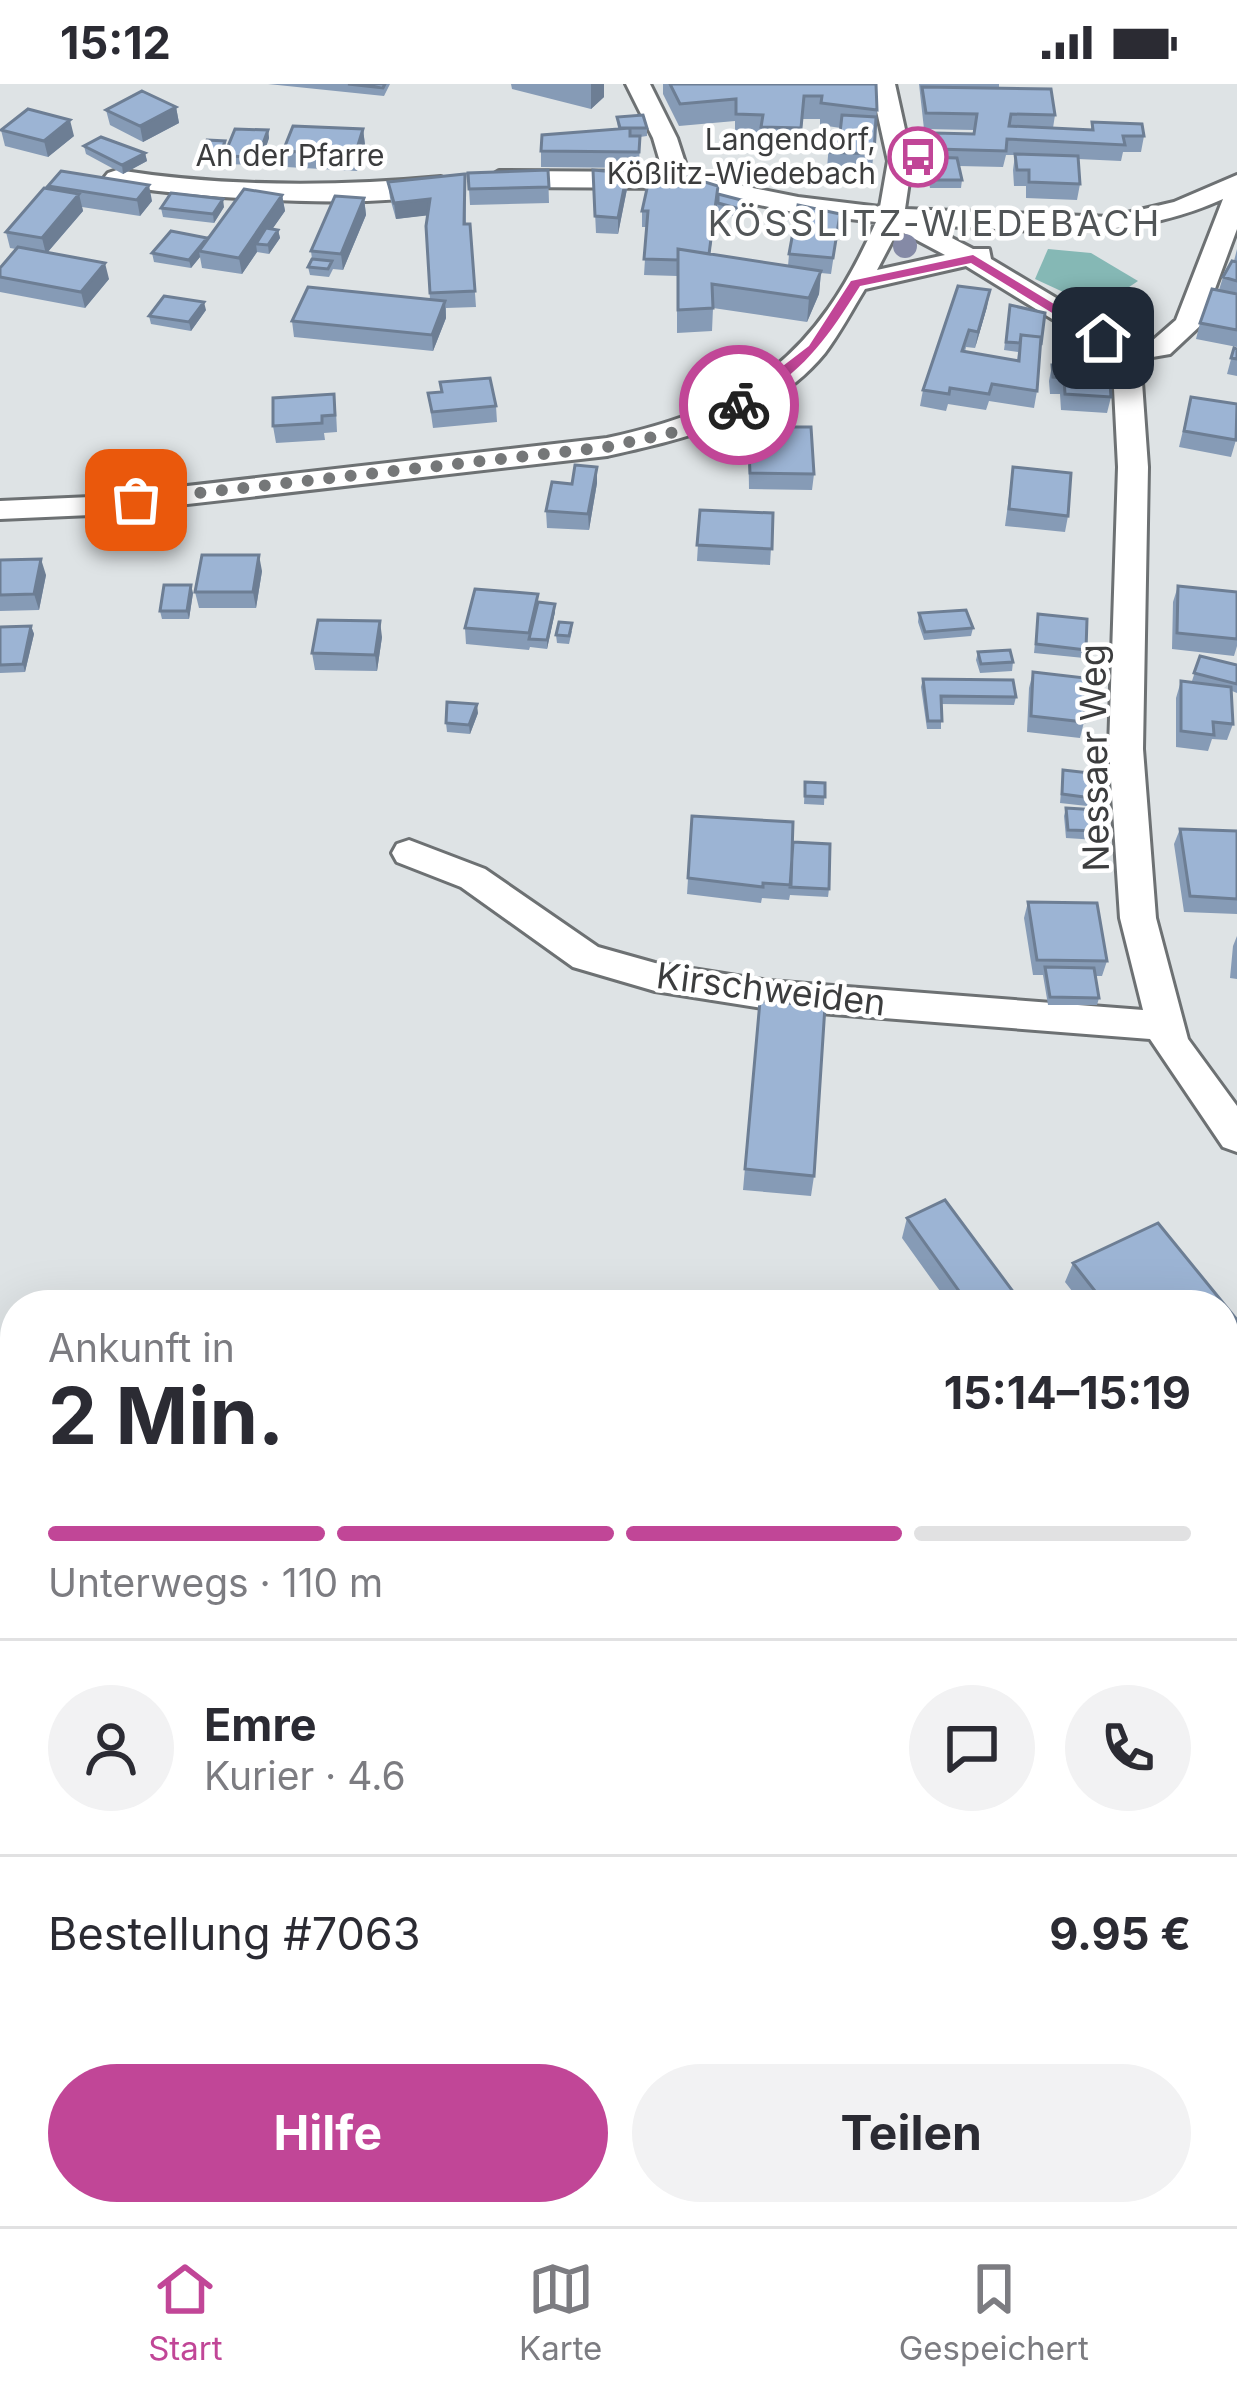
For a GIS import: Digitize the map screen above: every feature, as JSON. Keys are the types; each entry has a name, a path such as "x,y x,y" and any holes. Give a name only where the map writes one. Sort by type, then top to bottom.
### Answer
{"street":[{"path":"638,84 665,138 678,180"},
{"path":"0,510 91,506 607,447 675,432 733,410 780,380 814,348 875,254 891,217 900,161 883,84"},
{"name":"An der Pfarre","path":"117,178 173,188 339,192 552,176 678,180 798,206 891,217 1110,225 1182,208 1237,183"},
{"path":"891,217 973,259 1020,292 1103,338 1118,354 1160,348 1188,324 1237,195"},
{"path":"856,284 973,259 1016,238 1036,222"},
{"name":"Nessaer Weg","path":"1118,354 1127,368 1132,467 1126,749 1138,918 1170,1044 1237,1136"},
{"name":"Kirschweiden","path":"409,853 473,878 586,957 655,977 769,995 1165,1026"}],"water":[{"path":"1048,249 1091,253 1138,281 1098,308 1035,279"}],"building":[{"path":"670,84 876,84 877,110 821,103 822,96 804,96 801,128 761,127 763,115 736,114 736,99 680,104"},
{"path":"922,87 1051,89 1055,115 1011,114 1009,126 1093,130 1092,122 1142,124 1144,136 1123,136 1125,145 1007,139 1006,151 936,149 935,133 974,134 977,114 926,113"},
{"path":"142,91 176,107 140,126 106,110"},
{"path":"28,109 70,120 44,141 1,130"},
{"path":"643,115 647,128 620,128 617,117"},
{"path":"842,115 876,117 874,154 828,152 830,132 840,133"},
{"path":"293,126 363,129 355,155 283,151"},
{"path":"630,128 630,136 640,136 639,152 541,151 542,135"},
{"path":"235,129 268,130 258,157 224,156"},
{"path":"101,137 145,153 122,165 84,146"},
{"path":"207,140 225,141 220,155 201,155"},
{"path":"1015,154 1078,156 1080,184 1029,182 1029,170 1017,170"},
{"path":"926,157 957,158 962,180 931,180"},
{"path":"548,170 549,187 469,189 468,173"},
{"path":"593,170 627,173 618,218 595,216"},
{"path":"61,171 149,185 137,200 48,186"},
{"path":"465,174 464,224 470,224 475,291 430,293 426,226 430,199 394,203 388,182"},
{"path":"650,175 689,177 718,186 709,254 678,249 678,260 644,259 648,211 642,211"},
{"path":"44,188 79,194 42,238 6,232"},
{"path":"244,189 282,195 239,258 199,251"},
{"path":"171,193 223,199 213,214 161,208"},
{"path":"718,194 745,201 740,209 718,203"},
{"path":"335,196 364,198 341,254 311,251"},
{"path":"798,205 840,214 833,258 789,254"},
{"path":"266,228 278,230 268,245 256,244"},
{"path":"171,231 207,238 189,260 152,253"},
{"path":"18,247 105,263 81,292 0,277 0,268"},
{"path":"678,249 821,271 809,298 712,284 713,308 678,310"},
{"path":"312,259 332,261 328,269 308,267"},
{"path":"1232,261 1237,262 1237,281 1223,277"},
{"path":"958,286 990,290 978,332 969,330 962,351 1019,361 1021,335 1041,337 1037,391 992,384 989,394 950,388 949,394 923,390"},
{"path":"308,287 445,301 432,335 292,321"},
{"path":"1212,289 1237,294 1237,330 1200,323"},
{"path":"164,296 204,302 189,322 149,316"},
{"path":"1010,305 1045,313 1041,345 1041,337 1021,335 1020,343 1006,342"},
{"path":"1062,350 1108,353 1111,397 1065,394 1064,378 1053,377 1052,365 1063,365"},
{"path":"490,378 496,406 432,412 428,393 442,392 440,382"},
{"path":"334,394 335,415 322,416 322,423 273,426 273,398"},
{"path":"1191,397 1237,404 1236,440 1184,431"},
{"path":"748,427 811,427 814,474 750,473"},
{"path":"575,465 597,467 588,514 546,511 552,482 572,484"},
{"path":"1013,467 1071,473 1068,516 1009,509"},
{"path":"700,510 773,513 772,549 697,545"},
{"path":"202,555 259,555 253,592 195,592"},
{"path":"41,559 34,594 0,595 0,560"},
{"path":"164,585 191,585 187,611 160,611"},
{"path":"1178,586 1237,592 1237,639 1177,633"},
{"path":"475,589 538,594 529,633 465,628"},
{"path":"538,602 555,604 547,640 529,639"},
{"path":"966,610 973,628 925,632 919,613"},
{"path":"1038,614 1087,619 1086,650 1036,644"},
{"path":"318,620 380,621 375,655 312,653"},
{"path":"559,622 572,623 569,636 556,635"},
{"path":"31,626 23,664 0,665 0,627"},
{"path":"1010,650 1013,662 981,664 978,652"},
{"path":"1200,656 1237,665 1237,684 1194,673"},
{"path":"1033,672 1085,678 1084,722 1031,716"},
{"path":"923,679 1013,680 1016,697 941,696 942,721 928,721"},
{"path":"1181,681 1231,687 1233,724 1213,722 1214,735 1181,731"},
{"path":"447,702 477,704 469,725 446,723"},
{"path":"1063,770 1099,774 1099,799 1062,794"},
{"path":"805,782 825,783 825,797 805,796"},
{"path":"1066,808 1097,810 1099,831 1068,830"},
{"path":"692,816 793,822 791,885 763,883 763,887 688,878"},
{"path":"1180,829 1237,831 1237,899 1190,896"},
{"path":"793,842 830,844 829,889 790,887"},
{"path":"1028,902 1097,903 1107,961 1037,960"},
{"path":"1045,967 1094,968 1099,998 1050,997"},
{"path":"760,1001 825,1006 814,1176 745,1169"},
{"path":"945,1200 1012,1290 958,1290 907,1218"},
{"path":"1158,1223 1213,1290 1094,1290 1073,1263"}],"way so far":[{"path":"136,500 607,447 675,432 739,405"}],"place":[{"name":"Langendorf, Kößlitz-Wiedebach","path":"918,157"}],"district":[{"name":"KÖSSLITZ-WIEDEBACH","path":"935,223"}],"route":[{"path":"739,405 780,380 814,348 856,284 973,259 1020,292 1103,338"}]}
